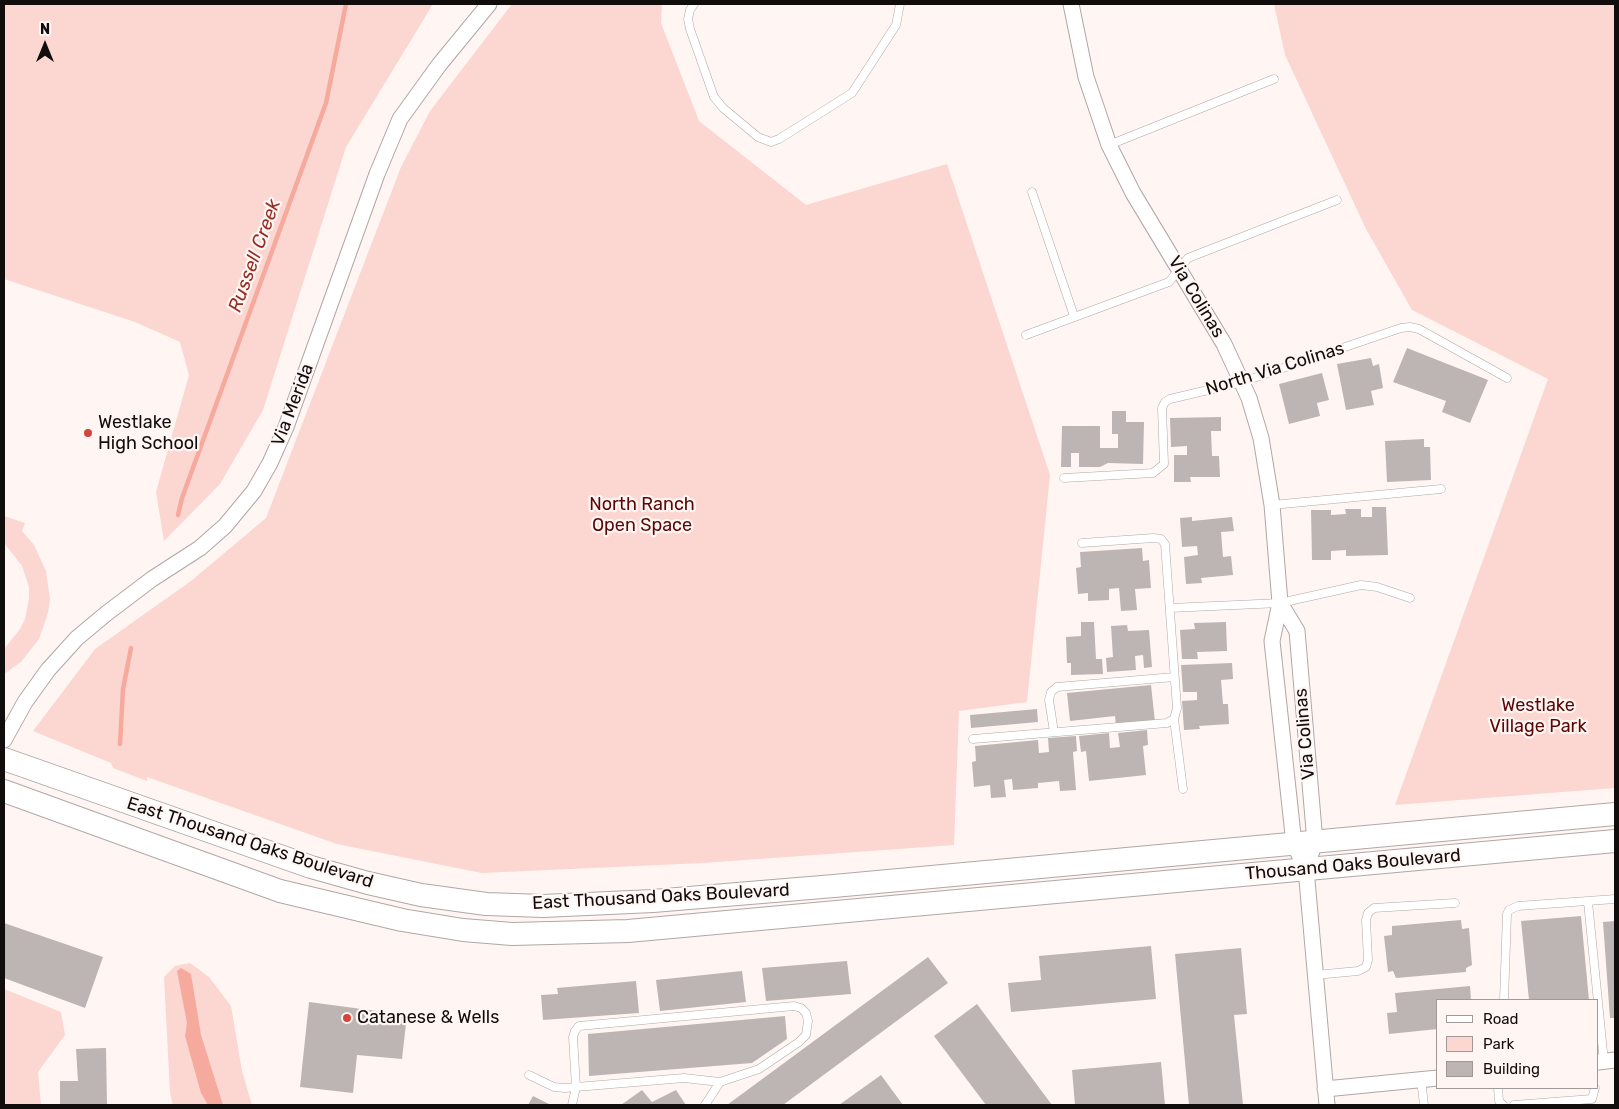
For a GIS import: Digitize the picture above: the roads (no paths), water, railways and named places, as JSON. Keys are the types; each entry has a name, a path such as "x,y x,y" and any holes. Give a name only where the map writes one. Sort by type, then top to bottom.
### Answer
{"main road":[{"name":"East Thousand Oaks Boulevard","path":"4,759 311,867 368,884 421,895 486,904 543,906 653,901 1129,858"},
{"name":"East Thousand Oaks Boulevard","path":"4,791 280,891 402,920 463,930 512,934 628,931 1090,889"},
{"name":"Thousand Oaks Boulevard","path":"1129,858 1615,814"},
{"name":"Thousand Oaks Boulevard","path":"1090,889 1615,841"},
{"path":"512,934 515,922 519,919 628,914 653,901"}],"street":[{"name":"Via Merida","path":"4,740 25,702 48,670 77,638 137,590 200,548 225,526 254,491 270,463 286,427 376,174 400,119 439,65 489,4"},
{"name":"Via Colinas","path":"1071,4 1086,77 1110,145 1132,193 1224,344 1242,382 1261,438 1272,505 1280,603 1272,641 1304,843"},
{"name":"Via Colinas","path":"1280,603 1296,631 1304,843 1327,1105"},
{"path":"1325,1089 1436,1078"}],"lane":[{"path":"694,4 688,19 690,29 714,97 723,108 758,138 771,142 779,139 852,93 896,24 900,4"},
{"path":"1110,145 1274,79"},
{"path":"1032,192 1074,316"},
{"path":"1026,335 1169,282 1188,258 1337,200"},
{"name":"North Via Colinas","path":"1064,478 1153,473 1164,464 1162,408 1165,402 1170,399 1242,382 1410,327 1418,329 1507,378"},
{"path":"1272,505 1441,488"},
{"path":"1082,543 1161,539 1166,544 1177,708 1174,719 1183,789"},
{"path":"1170,608 1280,603 1360,585 1377,586 1410,598"},
{"path":"1054,732 1050,700 1051,692 1057,687 1174,677"},
{"path":"973,739 1167,723 1174,719"},
{"path":"1504,999 1507,914 1509,910 1518,906 1615,899"},
{"path":"1588,902 1599,999"},
{"path":"1315,975 1358,971 1366,967 1368,960 1366,920 1368,913 1374,908 1455,903"},
{"path":"1599,999 1606,1061"},
{"path":"529,1075 554,1086 576,1087 684,1078 720,1082 759,1069 799,1042 806,1035 808,1021 806,1013 801,1008 794,1006 579,1026 573,1037 576,1087 572,1105"},
{"path":"1421,1079 1424,1105"},
{"path":"705,1105 720,1082"},
{"path":"1498,1089 1499,1101 1503,1105"},
{"path":"1514,1105 1592,1099 1595,1089"}],"waterway":[{"name":"Russell Creek","path":"178,515 182,498 326,103 346,4"},
{"name":"Russell Creek","path":"120,744 123,689 131,648"}],"place":[{"name":"Westlake High School","path":"88,433"},
{"name":"Catanese & Wells","path":"347,1018"}],"park label":[{"name":"North Ranch Open Space","path":"642,515"},
{"name":"Westlake Village Park","path":"1538,716"}]}
